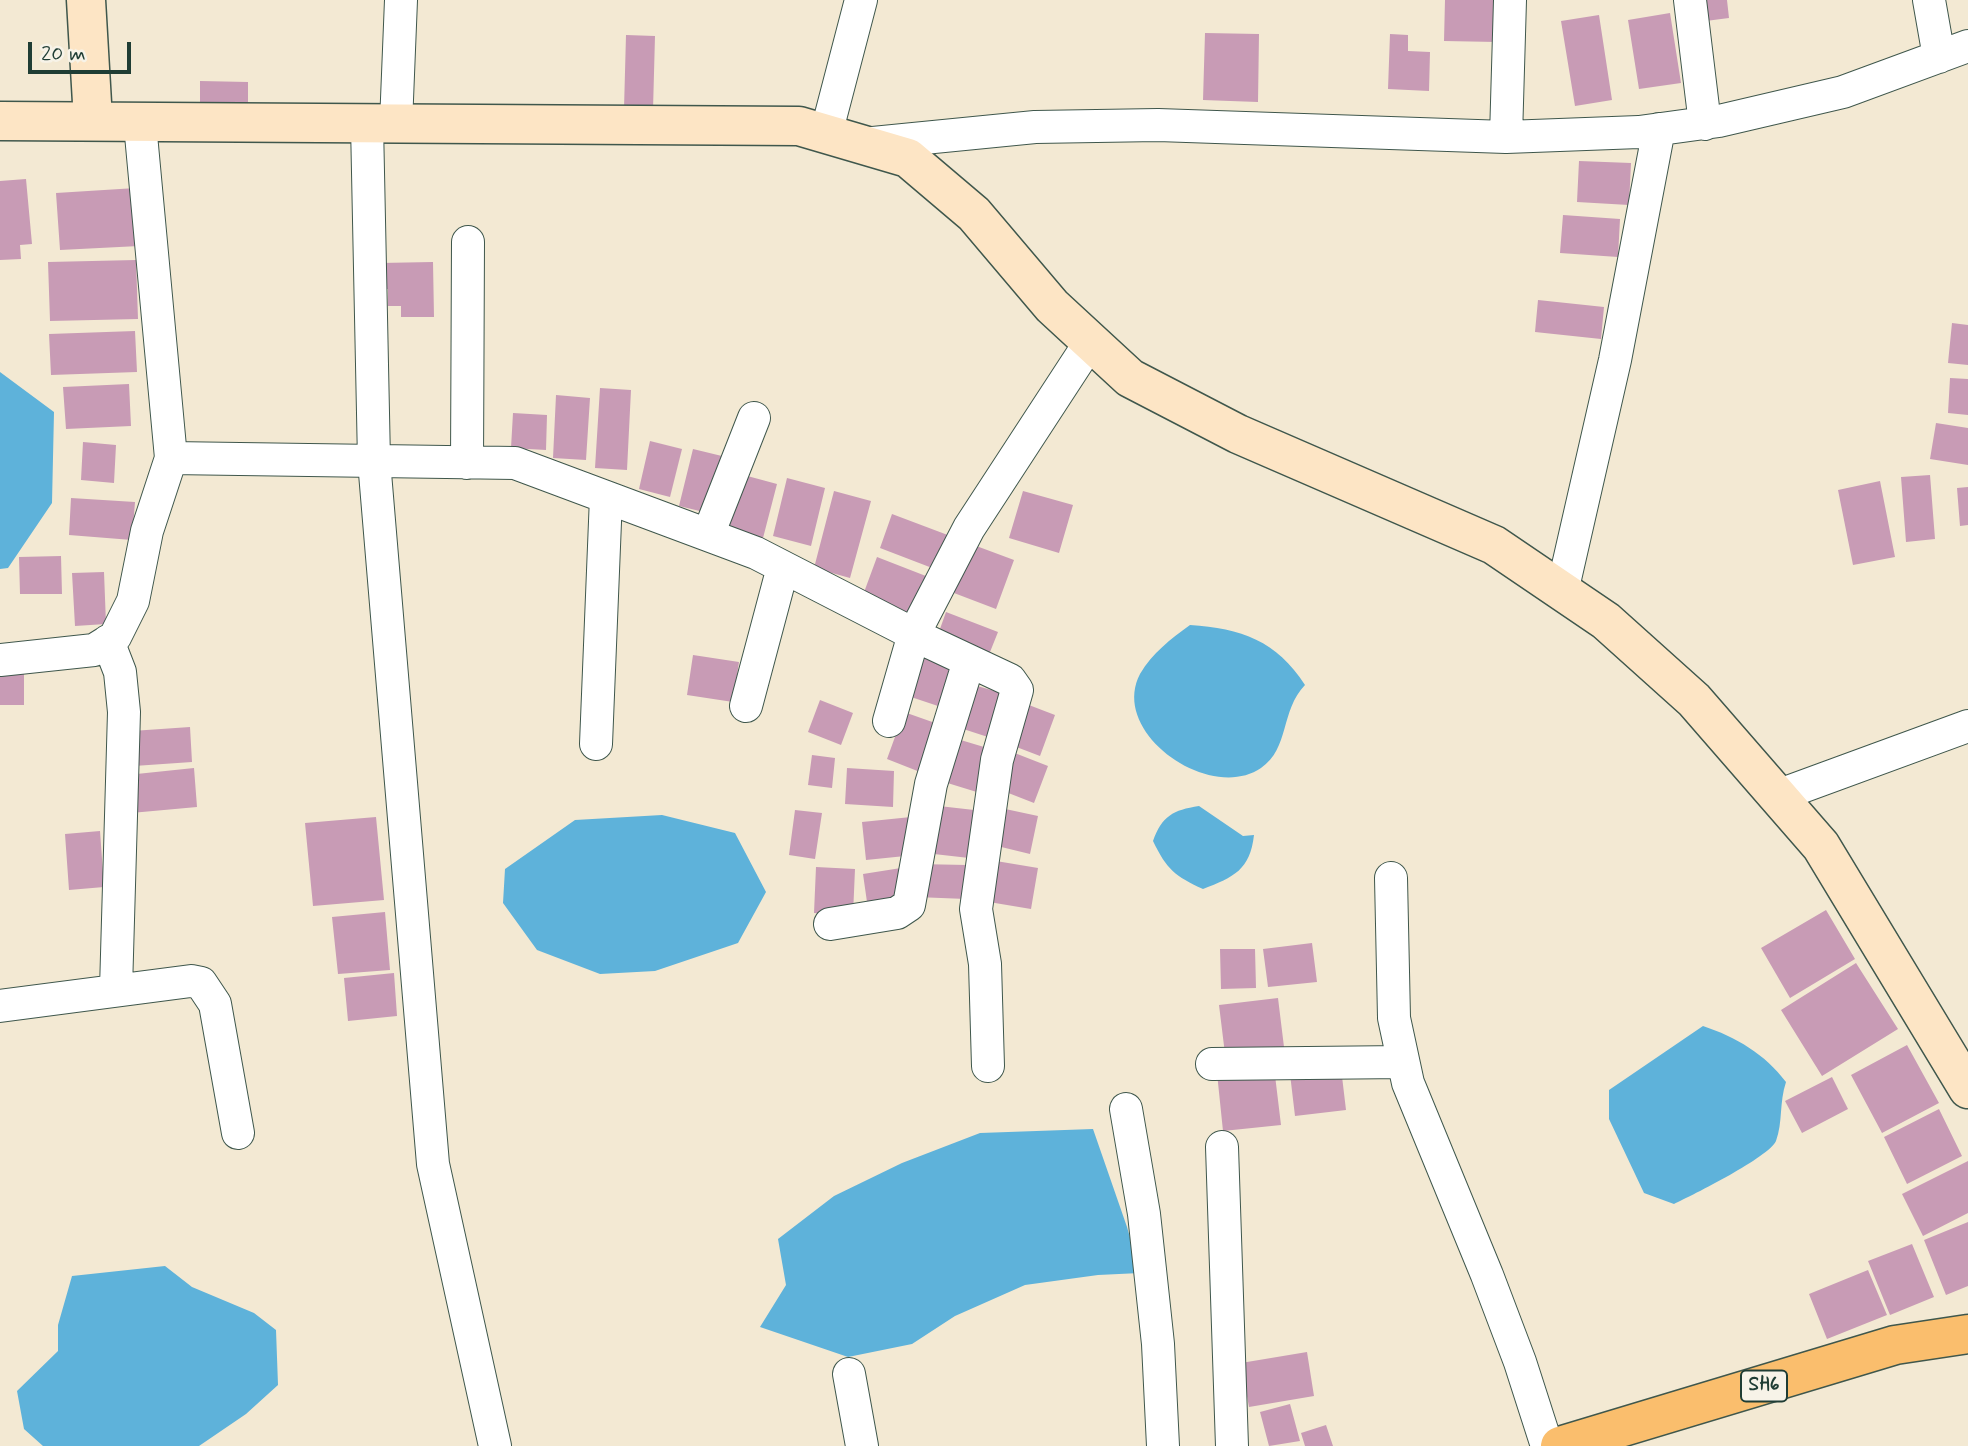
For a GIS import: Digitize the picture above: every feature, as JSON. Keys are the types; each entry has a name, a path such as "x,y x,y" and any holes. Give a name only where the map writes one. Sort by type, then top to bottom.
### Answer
{"main road":[{"path":"86,0 93,120"},
{"path":"0,121 93,120 140,124 799,126 908,158 974,214 1052,306 1130,378 1238,434 1494,545 1606,621 1694,700 1821,846 1968,1089"},
{"name":"SH6","path":"1560,1446 1895,1345 1968,1334"}],"street":[{"path":"401,0 381,124 374,461 433,1164 495,1446"},
{"path":"861,0 843,139 901,142 1035,127 1158,125 1506,137 1659,129 1705,124 1843,92 1968,46"},
{"path":"1506,137 1510,0"},
{"path":"1690,0 1705,124"},
{"path":"1928,0 1939,57"},
{"path":"0,660 94,650 115,637 133,601 147,531 171,458 140,124"},
{"path":"1562,592 1615,360 1659,129"},
{"path":"467,463 468,242"},
{"path":"889,721 914,634 969,528 1091,341"},
{"path":"708,535 754,418"},
{"path":"171,458 514,463 756,553 1010,680 1017,690 997,760 976,909 985,964 988,1066"},
{"path":"596,744 606,497"},
{"path":"746,706 783,567"},
{"path":"108,641 120,672 124,712 116,989"},
{"path":"830,924 897,913 909,905 930,784 969,661"},
{"path":"1777,796 1968,726"},
{"path":"1391,878 1394,1018 1403,1062 1426,1134 1487,1275 1520,1362 1547,1446"},
{"path":"0,1006 116,989 191,981 201,983 215,1004 238,1133"},
{"path":"1212,1064 1403,1062"},
{"path":"1126,1109 1144,1214 1158,1344 1163,1446"},
{"path":"1222,1147 1232,1446"},
{"path":"849,1374 862,1446"}],"water":[{"path":"0,372 54,412 52,503 8,568 0,569"},
{"path":"1190,625 1226,629 1270,647 1305,685 1292,706 1277,750 1261,768 1240,776 1216,776 1192,769 1170,756 1151,739 1139,718 1134,696 1140,674 1156,653"},
{"path":"1199,806 1243,836 1254,835 1249,857 1239,871 1203,889 1173,871 1153,841 1160,826 1175,812"},
{"path":"662,815 735,833 766,892 738,943 655,971 600,974 537,950 503,903 505,869 575,820"},
{"path":"1703,1026 1727,1035 1749,1048 1769,1063 1786,1082 1780,1127 1776,1141 1760,1156 1674,1204 1644,1193 1609,1119 1609,1090"},
{"path":"1093,1129 1140,1273 1098,1275 1025,1285 955,1316 912,1344 848,1357 760,1327 786,1285 778,1239 834,1196 902,1163 980,1133"},
{"path":"165,1266 192,1287 254,1313 276,1330 278,1385 246,1414 199,1446 43,1446 24,1429 17,1391 58,1351 58,1325 72,1276"}],"building":[{"path":"1445,0 1497,0 1497,42 1444,41"},
{"path":"1695,0 1727,0 1729,18 1698,22"},
{"path":"1670,13 1681,83 1639,89 1628,20"},
{"path":"1599,15 1612,100 1575,106 1561,21"},
{"path":"1205,33 1259,34 1258,102 1203,100"},
{"path":"1390,34 1408,35 1408,51 1430,52 1429,91 1388,89"},
{"path":"626,35 655,36 653,110 624,109"},
{"path":"200,81 248,82 248,107 200,106"},
{"path":"1579,161 1631,163 1629,205 1577,202"},
{"path":"26,179 32,244 20,245 21,259 0,260 0,181"},
{"path":"136,188 139,246 60,250 56,193"},
{"path":"1563,215 1620,219 1618,257 1560,253"},
{"path":"136,260 138,319 50,321 48,262"},
{"path":"433,262 434,317 401,317 401,306 388,306 388,289 380,289 380,263"},
{"path":"1538,300 1604,307 1601,339 1535,332"},
{"path":"1952,323 1968,325 1968,365 1948,363"},
{"path":"135,331 137,372 51,375 49,334"},
{"path":"1950,378 1968,379 1968,415 1948,413"},
{"path":"129,384 131,426 66,429 63,387"},
{"path":"600,388 631,390 627,470 595,468"},
{"path":"556,395 590,398 586,460 553,458"},
{"path":"513,413 547,415 546,450 511,448"},
{"path":"1936,423 1968,428 1968,465 1930,459"},
{"path":"650,441 682,449 670,497 639,489"},
{"path":"83,442 116,445 114,483 81,480"},
{"path":"693,449 726,457 712,514 679,506"},
{"path":"740,474 777,484 763,538 725,527"},
{"path":"1930,475 1935,539 1906,542 1901,477"},
{"path":"787,478 825,488 811,546 773,536"},
{"path":"1880,481 1895,557 1853,565 1838,490"},
{"path":"1968,487 1968,525 1960,526 1957,488"},
{"path":"834,491 871,501 850,578 814,568"},
{"path":"1023,491 1073,505 1059,553 1009,538"},
{"path":"71,498 135,502 132,540 69,535"},
{"path":"892,514 953,537 940,571 880,548"},
{"path":"971,544 1014,560 996,609 954,593"},
{"path":"61,556 62,594 20,594 19,557"},
{"path":"877,557 931,578 917,616 863,595"},
{"path":"104,572 106,624 75,626 72,573"},
{"path":"946,612 998,632 986,662 935,643"},
{"path":"916,654 957,668 944,708 902,694"},
{"path":"693,655 739,662 733,702 687,695"},
{"path":"0,671 24,671 24,705 0,705"},
{"path":"967,683 1005,694 991,738 954,726"},
{"path":"820,700 853,713 841,745 808,732"},
{"path":"1021,702 1055,715 1040,756 1006,743"},
{"path":"904,712 938,724 920,772 887,759"},
{"path":"190,727 192,762 134,766 132,731"},
{"path":"954,738 994,750 980,793 941,781"},
{"path":"1007,750 1048,766 1034,803 993,787"},
{"path":"812,755 835,758 832,788 808,785"},
{"path":"194,768 197,807 131,813 127,775"},
{"path":"847,768 894,771 893,807 845,804"},
{"path":"930,805 983,811 978,859 925,853"},
{"path":"996,807 1038,816 1030,854 989,844"},
{"path":"795,810 822,813 815,859 789,855"},
{"path":"376,817 384,900 313,906 305,823"},
{"path":"911,817 915,855 866,860 862,822"},
{"path":"100,831 104,887 69,890 65,834"},
{"path":"990,860 1038,868 1031,909 983,901"},
{"path":"917,864 967,865 966,899 916,897"},
{"path":"816,867 855,869 853,915 814,913"},
{"path":"901,868 907,902 868,909 863,874"},
{"path":"1826,910 1855,959 1790,998 1761,948"},
{"path":"385,912 390,970 338,974 332,917"},
{"path":"1312,943 1317,982 1268,987 1263,949"},
{"path":"1220,949 1255,949 1256,988 1221,989"},
{"path":"1856,963 1898,1029 1822,1076 1781,1010"},
{"path":"394,973 397,1016 348,1021 344,978"},
{"path":"1278,998 1284,1047 1225,1054 1219,1005"},
{"path":"1907,1045 1939,1103 1882,1133 1851,1075"},
{"path":"1274,1067 1281,1125 1223,1131 1217,1073"},
{"path":"1341,1068 1346,1110 1295,1116 1290,1074"},
{"path":"1832,1077 1848,1109 1802,1133 1785,1101"},
{"path":"1939,1109 1962,1156 1907,1184 1884,1137"},
{"path":"1968,1161 1968,1213 1923,1236 1902,1194"},
{"path":"1968,1222 1968,1286 1946,1295 1924,1240"},
{"path":"1912,1244 1934,1297 1890,1315 1868,1261"},
{"path":"1868,1270 1887,1315 1827,1339 1809,1294"},
{"path":"1307,1352 1314,1396 1249,1407 1241,1363"},
{"path":"1290,1404 1300,1441 1269,1446 1260,1412"},
{"path":"1326,1425 1333,1446 1305,1446 1301,1433"}]}
